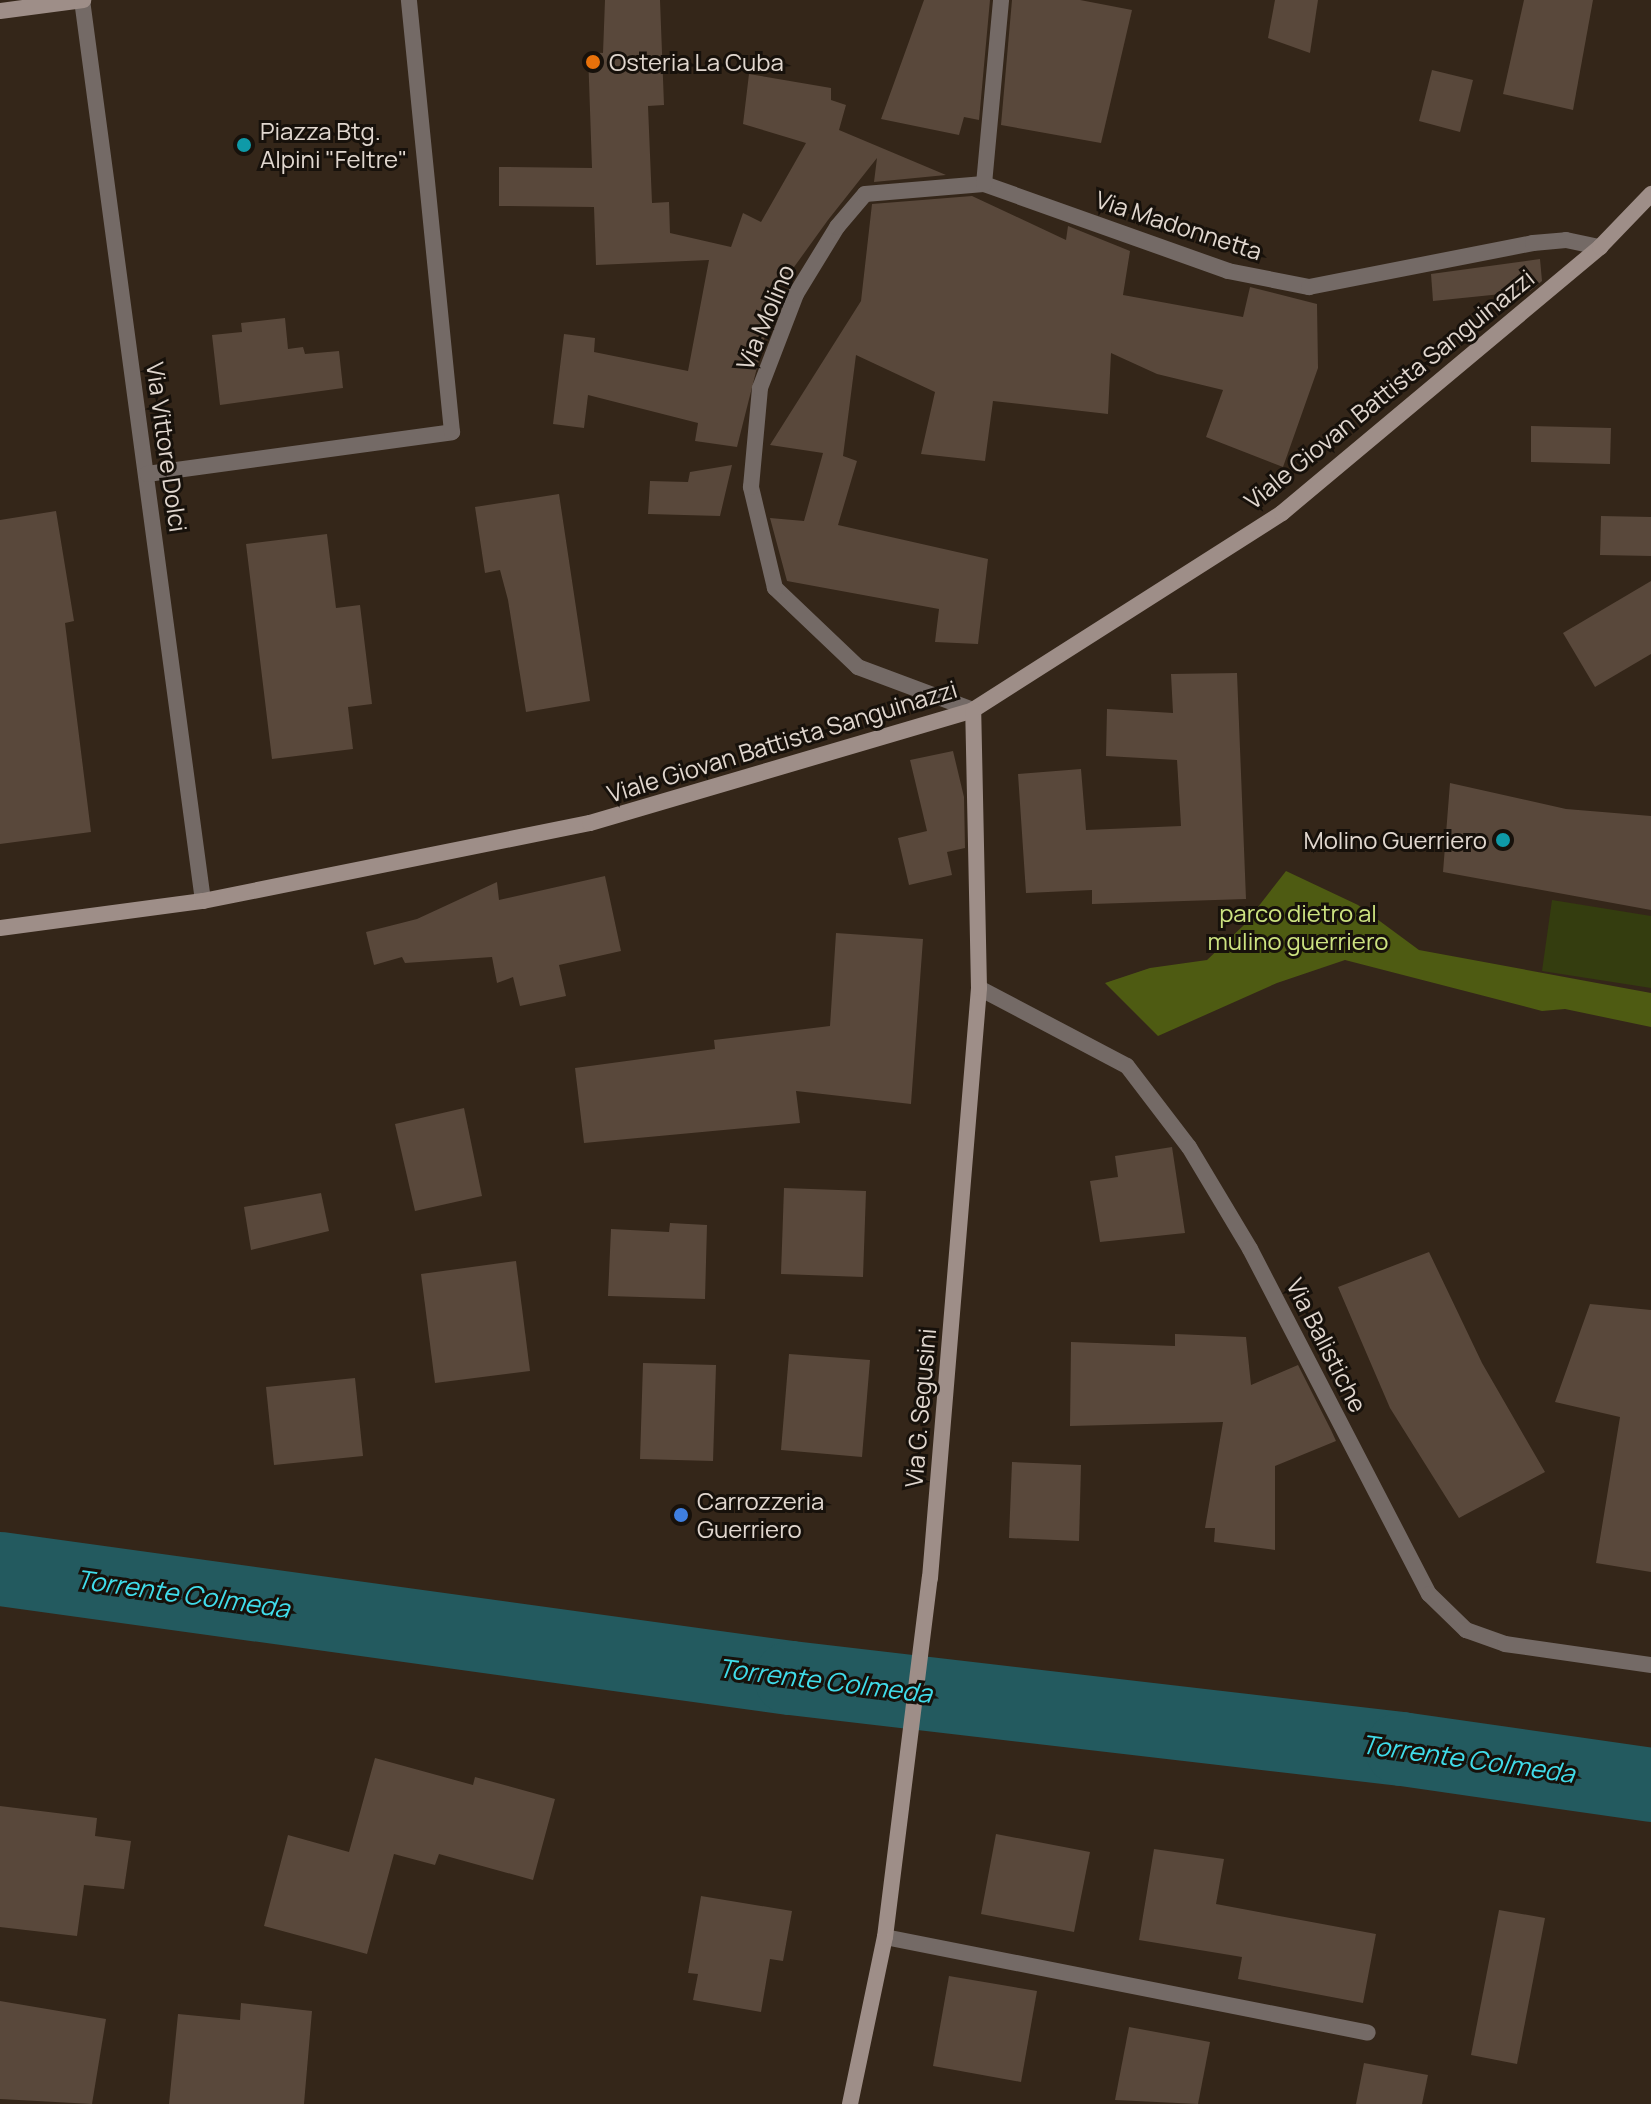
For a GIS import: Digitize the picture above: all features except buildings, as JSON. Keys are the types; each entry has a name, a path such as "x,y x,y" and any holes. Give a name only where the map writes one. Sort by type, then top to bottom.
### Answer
{"street":[{"path":"0,11 82,0"},
{"name":"Via Vittore Dolci","path":"82,0 203,901"},
{"path":"147,474 452,432 409,0"},
{"path":"984,184 1001,0"},
{"name":"Via Madonnetta","path":"984,184 1228,271 1309,287 1533,243 1566,240 1600,247"},
{"name":"Via Molino","path":"973,710 858,667 775,588 751,487 760,388 796,294 837,227 865,194 984,184"},
{"name":"Viale Giovan Battista Sanguinazzi","path":"0,928 203,901 590,823 973,710 1282,513 1600,247 1651,194"},
{"name":"Via G. Segusini","path":"850,2104 885,1937 928,1602 979,988 973,710"},
{"name":"Via Balistiche","path":"979,988 1062,1026 1127,1066 1189,1147 1250,1249 1429,1594 1466,1630 1505,1644 1651,1665"},
{"path":"885,1937 1368,2033"}],"green space":[{"name":"parco dietro al mulino guerriero","path":"1286,871 1358,905 1419,950 1651,993 1651,1027 1565,1009 1542,1011 1345,960 1277,983 1158,1036 1105,983 1150,968 1207,960 1244,925"},
{"path":"1552,900 1651,916 1651,988 1542,971"}],"waterway":[{"name":"Torrente Colmeda","path":"0,1569 791,1678 1402,1749 1651,1785"}],"place":[{"name":"Osteria La Cuba","path":"593,62"},
{"name":"Piazza Btg. Alpini \"Feltre\"","path":"244,145"},
{"name":"Molino Guerriero","path":"1503,840"},
{"name":"Carrozzeria Guerriero","path":"681,1515"}]}
